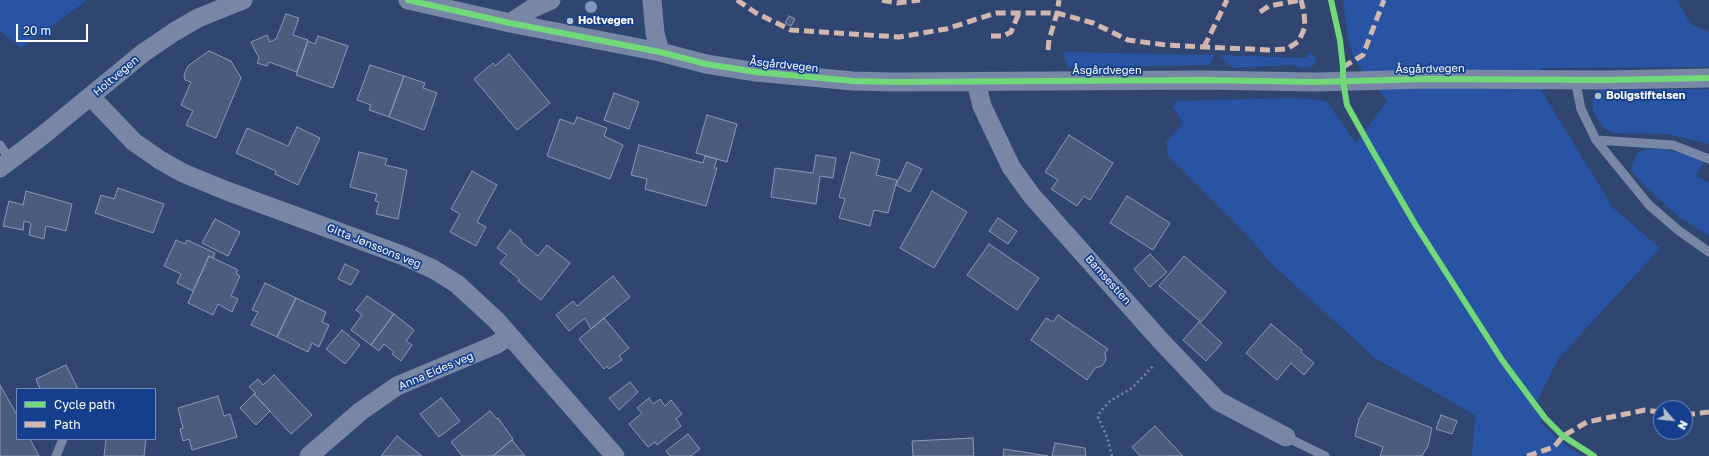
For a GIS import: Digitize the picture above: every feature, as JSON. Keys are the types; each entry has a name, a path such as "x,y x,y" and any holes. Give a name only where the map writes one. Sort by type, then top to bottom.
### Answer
{"street":[{"name":"Holtvegen","path":"3,158 90,97 143,53 174,32 198,18 243,0"},
{"path":"408,0 510,23 533,8 551,0"},
{"path":"652,0 655,33 660,52"},
{"name":"Åsgårdvegen","path":"510,23 660,52 706,64 756,72 801,77 894,82 1205,80 1315,82 1449,78 1709,78"},
{"name":"Bamsestien","path":"976,82 982,106 1011,167 1032,196 1063,232 1218,401 1286,436"},
{"name":"Gitta Jønssons veg","path":"90,97 134,142 160,160 183,173 227,191 374,244 433,270 457,284 510,336 615,456"},
{"name":"Anna Eides veg","path":"309,456 361,411 397,386 495,346 510,336"}],"lane":[{"path":"1575,79 1581,109 1596,140 1649,205 1678,230 1709,252"},
{"path":"1596,140 1672,144 1709,159"},
{"path":"1286,436 1325,456"},
{"path":"56,456 63,440"}],"path":[{"path":"1112,456 1107,437 1098,418 1100,412 1110,400 1132,388 1168,348"}],"shaded area":[{"path":"0,0 87,0 21,48 0,31"},
{"path":"1343,0 1677,0 1691,25 1709,32 1709,67 1541,68 1542,92 1613,208 1660,248 1558,359 1537,401 1542,424 1569,448 1582,456 1472,456 1475,415 1375,358 1271,263 1248,236 1168,155 1166,143 1183,123 1173,107 1177,101 1295,98 1326,101 1356,143 1387,101 1354,59 1347,35"},
{"path":"1063,52 1215,55 1209,65 1068,67"},
{"path":"1309,52 1316,58 1315,64 1311,67 1303,68 1293,65 1233,68 1220,55 1306,58"},
{"path":"1709,89 1709,144 1667,134 1614,133 1604,128 1593,110 1592,101 1596,90"},
{"path":"1645,149 1664,149 1701,158 1703,163 1696,176 1709,184 1709,236 1678,216 1649,190 1631,170 1636,154"}],"building":[{"path":"286,14 299,18 293,35 308,40 297,72 269,62 267,66 257,63 259,58 251,42 267,35 270,42 276,39"},
{"path":"789,16 795,19 791,26 785,23"},
{"path":"318,36 348,46 333,88 296,75 308,41 315,44"},
{"path":"209,51 231,61 241,78 216,138 186,125 193,111 181,105 191,82 185,80 184,75 188,66"},
{"path":"509,54 550,103 517,130 474,79 493,63 495,66"},
{"path":"370,65 404,76 389,117 369,110 371,105 357,100"},
{"path":"404,76 425,83 423,88 437,93 424,130 389,117"},
{"path":"614,93 639,102 629,129 604,120"},
{"path":"707,115 737,124 727,162 696,153"},
{"path":"577,117 607,128 604,136 623,145 610,179 547,156 560,119 574,124"},
{"path":"297,127 320,138 298,185 275,174 276,171 236,153 247,128 288,146"},
{"path":"1069,135 1113,163 1090,200 1084,196 1077,206 1051,189 1058,180 1045,172"},
{"path":"639,145 703,163 705,156 717,159 714,168 717,168 706,206 645,189 647,179 631,175"},
{"path":"359,152 387,159 385,165 407,170 398,219 376,214 379,202 375,201 377,194 350,187"},
{"path":"851,152 880,160 876,175 897,180 888,213 874,210 870,226 839,218 845,199 839,197"},
{"path":"816,155 836,158 833,178 820,176 816,204 771,197 775,168 813,173"},
{"path":"907,162 922,169 910,192 896,185"},
{"path":"472,171 497,185 477,222 486,227 476,246 450,232 460,214 451,209"},
{"path":"118,188 164,204 153,233 95,213 101,195 114,199"},
{"path":"26,191 72,204 66,231 46,226 44,239 29,235 31,223 24,221 23,230 3,226 9,201 23,205"},
{"path":"932,191 967,212 934,268 900,248"},
{"path":"1127,196 1170,223 1153,250 1110,223"},
{"path":"998,218 1017,231 1008,244 989,231"},
{"path":"215,219 240,232 228,256 202,243"},
{"path":"510,230 522,240 521,242 538,256 547,245 570,263 541,300 518,281 519,279 500,263 507,255 497,248"},
{"path":"176,240 185,244 187,240 215,253 213,258 209,256 193,291 177,283 181,274 164,266"},
{"path":"989,244 1039,278 1017,310 967,275"},
{"path":"1150,254 1167,272 1150,287 1134,269"},
{"path":"209,256 238,270 236,274 240,276 231,296 238,299 232,312 218,304 213,315 188,303"},
{"path":"1184,256 1226,292 1201,322 1159,286"},
{"path":"345,264 359,271 351,285 338,279"},
{"path":"613,276 630,297 591,329 585,318 569,331 556,315 573,301 577,306"},
{"path":"265,283 296,298 277,337 251,325 258,312 252,310"},
{"path":"367,296 394,314 371,345 351,330 362,315 356,310"},
{"path":"296,298 326,312 322,322 329,325 319,347 312,343 308,352 277,337"},
{"path":"394,314 414,330 406,341 412,345 401,361 392,354 394,352 384,344 379,351 371,345"},
{"path":"1058,315 1108,349 1105,353 1106,360 1102,366 1095,368 1087,380 1031,340 1046,318 1053,322"},
{"path":"604,318 629,348 619,356 622,360 609,369 607,366 604,369 579,339"},
{"path":"1199,322 1222,343 1206,361 1183,340"},
{"path":"1271,324 1302,350 1301,352 1314,363 1304,375 1291,363 1277,380 1246,353"},
{"path":"342,330 360,345 345,364 326,349"},
{"path":"66,365 78,388 40,388 36,379"},
{"path":"274,375 312,415 291,434 254,394 256,393 249,387 258,379 263,385"},
{"path":"630,382 638,392 619,410 609,398"},
{"path":"0,385 16,413 16,440 31,440 39,456 0,456"},
{"path":"254,394 270,411 256,425 240,408"},
{"path":"218,396 224,416 230,414 237,437 192,450 189,439 183,441 180,429 183,428 178,408"},
{"path":"441,398 460,421 439,437 420,414"},
{"path":"649,398 653,404 660,399 665,406 671,400 682,414 676,419 681,426 657,445 655,442 648,447 629,424 642,413 637,408"},
{"path":"1368,403 1432,428 1428,446 1422,456 1380,456 1383,447 1355,436 1359,419"},
{"path":"490,411 497,419 498,418 513,439 493,456 462,456 451,442"},
{"path":"1441,415 1457,421 1452,434 1436,429"},
{"path":"1155,426 1183,456 1140,456 1132,447"},
{"path":"688,434 700,449 691,456 670,456 666,451"},
{"path":"397,436 422,456 381,456"},
{"path":"973,438 974,456 913,456 912,441"},
{"path":"106,440 146,440 144,456 104,456"},
{"path":"512,440 525,456 493,456"},
{"path":"1055,443 1085,448 1086,456 1052,456"},
{"path":"1004,449 1048,456 1003,456"}],"marked path":[{"path":"737,0 756,13 791,30 899,37 946,29 996,13 1057,13 1093,23 1128,40 1166,45 1268,50 1287,49 1299,41 1305,27 1304,12 1301,0"},
{"path":"882,0 897,3 920,0"},
{"path":"1048,50 1059,0"},
{"path":"1204,47 1227,0"},
{"path":"1260,12 1269,6 1301,0"},
{"path":"1343,67 1363,55 1384,0"},
{"path":"991,36 1003,36 1011,32 1019,13"},
{"path":"1527,456 1554,447 1563,436 1587,422 1645,410 1653,411"},
{"path":"1693,414 1709,412"}],"cycle path":[{"path":"408,0 510,23 660,52 706,64 756,72 853,81 1205,80 1315,82 1427,79 1606,80 1709,78"},
{"path":"1331,0 1340,40 1343,81 1347,105 1371,148 1415,224 1502,360 1545,418 1563,436 1594,456"}],"place":[{"name":"Holtvegen","path":"570,21"},
{"name":"Boligstiftelsen","path":"1598,96"}]}
